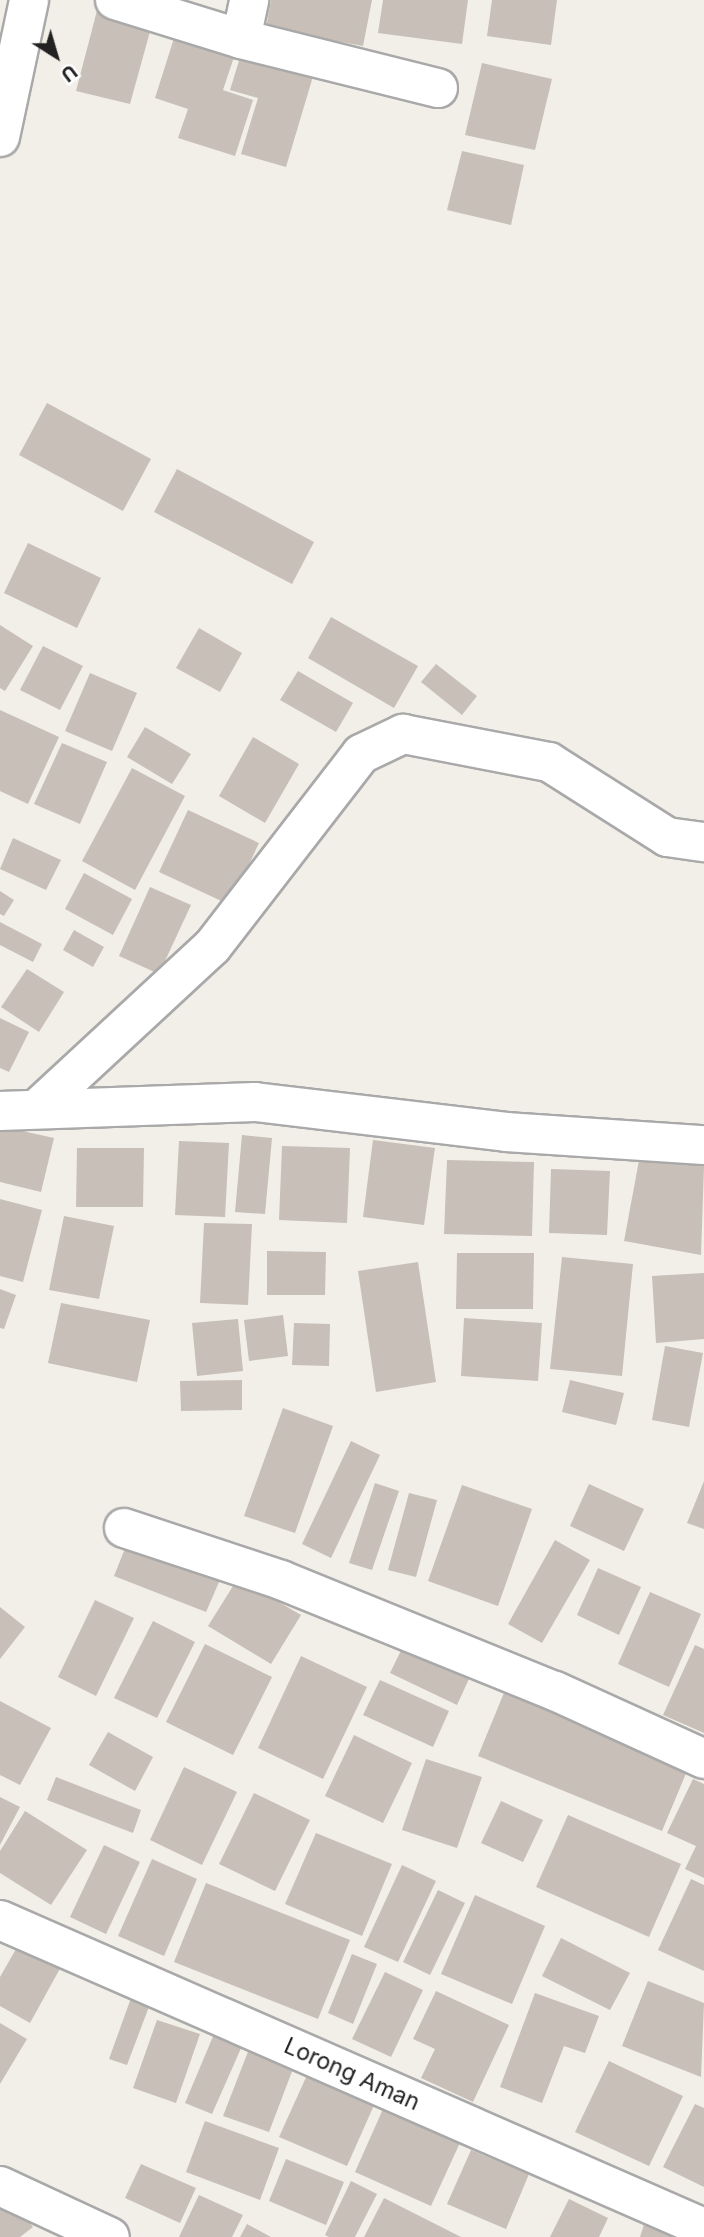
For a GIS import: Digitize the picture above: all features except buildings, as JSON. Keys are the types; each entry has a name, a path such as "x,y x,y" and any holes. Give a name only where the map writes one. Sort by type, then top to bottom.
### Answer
{"street":[{"path":"0,137 29,0"},
{"path":"115,0 241,39 438,88"},
{"path":"241,39 249,0"},
{"path":"39,1107 212,947 360,754 403,734 549,761 667,837 704,842"},
{"path":"0,1111 39,1107 255,1102 506,1132 704,1144"},
{"path":"124,1528 281,1580 555,1691 704,1759"},
{"name":"Lorong Aman","path":"0,1920 704,2228"},
{"path":"0,2186 110,2237"}]}
